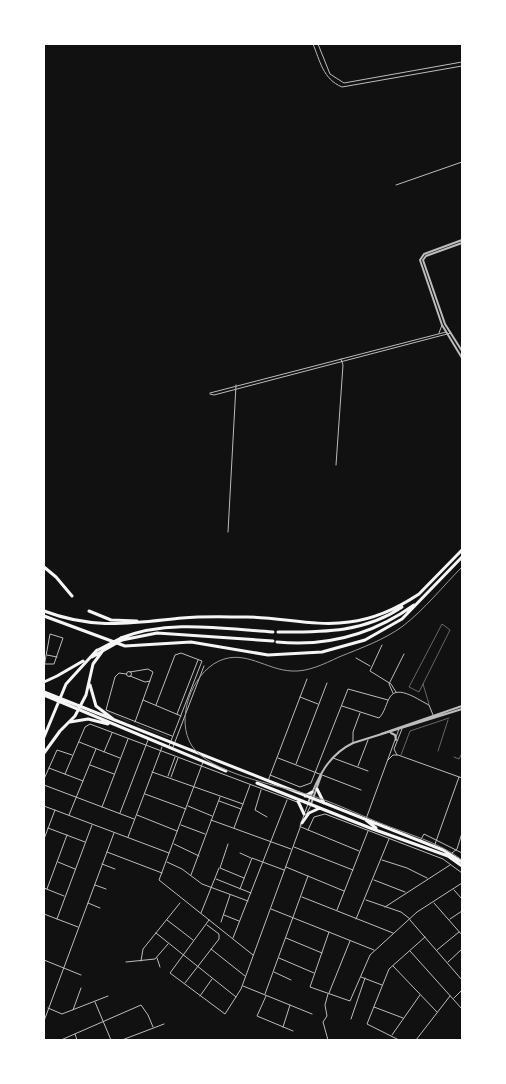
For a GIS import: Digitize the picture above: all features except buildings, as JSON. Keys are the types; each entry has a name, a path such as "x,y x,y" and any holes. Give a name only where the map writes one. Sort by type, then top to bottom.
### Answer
{"highway":[{"path":"44,686 97,650 121,639 162,628 190,627 276,632 320,632 358,627 391,614 419,594 462,550"},
{"path":"44,616 126,646 191,642 254,654 303,654 331,651 366,640 402,619 462,557"},
{"path":"44,567 56,577 72,596"},
{"path":"44,611 92,624 119,625 201,617 250,617 322,623 351,622 393,610 419,594"},
{"path":"121,639 158,633 275,642 322,643 350,637 384,623 419,601"},
{"path":"89,611 99,617 117,621 158,621"},
{"path":"80,666 104,647"},
{"path":"44,753 80,707 86,695 93,664 104,647"},
{"path":"44,737 63,691 80,666 97,650"},
{"path":"44,682 57,676"},
{"path":"89,679 91,694 100,712 126,726"},
{"path":"44,694 80,707 171,746 304,796 332,812"},
{"path":"80,707 120,728"},
{"path":"67,724 76,720 88,719 120,728 163,745 171,746 203,764 226,771"},
{"path":"257,783 295,797 324,803 452,854 462,862"},
{"path":"318,790 324,803"},
{"path":"304,796 312,792"},
{"path":"295,797 300,803 304,814"},
{"path":"301,825 308,814 322,808 369,829 391,837 401,838 448,856 462,866"},
{"path":"366,820 369,825 391,837"}],"street":[{"path":"313,44 325,74 334,84 342,87 462,66"},
{"path":"318,44 330,74 336,80 344,83 462,62"},
{"path":"396,184 462,162"},
{"path":"422,258 462,242"},
{"path":"422,258 421,263 442,325 462,351"},
{"path":"422,258 448,333 462,358"},
{"path":"438,334 442,325"},
{"path":"448,333 237,389 210,394 236,385 340,358 448,333"},
{"path":"336,466 342,362 340,358"},
{"path":"228,532 236,385"},
{"path":"44,667 51,634 63,638 54,665 45,664"},
{"path":"382,645 370,672 390,683 394,693"},
{"path":"156,705 175,655 181,653 202,661 173,736 171,746"},
{"path":"390,683 404,654"},
{"path":"46,655 57,657"},
{"path":"356,658 371,667"},
{"path":"177,714 198,660"},
{"path":"171,746 204,666"},
{"path":"126,674 148,669 152,670 150,681 135,722 131,726 126,726"},
{"path":"150,681 145,682 119,673 115,677 105,708 129,720 173,736"},
{"path":"268,782 307,679"},
{"path":"145,682 147,687"},
{"path":"296,765 327,683"},
{"path":"270,775 300,787 311,783 341,706 350,689 388,700"},
{"path":"341,706 379,718 388,700 394,693 402,692 429,706 434,717"},
{"path":"300,697 320,704"},
{"path":"143,700 184,717"},
{"path":"434,717 462,708"},
{"path":"209,920 170,972 225,1014 236,998 246,976 311,801 312,792 333,757 340,750 353,743 462,708"},
{"path":"353,743 353,732 360,712"},
{"path":"135,722 138,731"},
{"path":"65,774 85,726 89,724 203,764 250,785 300,803"},
{"path":"378,735 400,728"},
{"path":"366,820 400,728"},
{"path":"398,755 394,749 400,728"},
{"path":"104,752 112,732"},
{"path":"389,733 395,735 396,740"},
{"path":"102,807 128,738"},
{"path":"120,814 148,739"},
{"path":"357,767 368,744 368,739"},
{"path":"79,742 120,759"},
{"path":"128,837 163,745"},
{"path":"69,815 96,749"},
{"path":"44,779 55,752 58,750 73,755"},
{"path":"387,763 392,756 398,755 462,778"},
{"path":"168,777 177,756"},
{"path":"170,778 177,756"},
{"path":"333,757 368,771"},
{"path":"277,758 361,790"},
{"path":"203,764 160,882 253,956"},
{"path":"89,765 114,774"},
{"path":"48,768 83,781"},
{"path":"152,772 243,804"},
{"path":"301,825 304,814 318,790 322,774"},
{"path":"434,847 459,777"},
{"path":"44,785 134,820"},
{"path":"234,829 250,785"},
{"path":"262,789 255,810 267,818"},
{"path":"144,794 186,809"},
{"path":"190,876 220,796"},
{"path":"232,938 287,798"},
{"path":"218,801 242,809"},
{"path":"188,805 213,816"},
{"path":"44,806 170,853"},
{"path":"44,839 55,810"},
{"path":"308,830 314,817 325,814 369,829 336,911"},
{"path":"136,815 178,831"},
{"path":"212,820 292,850"},
{"path":"57,919 92,825"},
{"path":"180,825 206,835"},
{"path":"301,825 308,830 360,851"},
{"path":"48,828 86,842"},
{"path":"44,1021 62,967 114,833"},
{"path":"452,854 457,849 462,833"},
{"path":"420,842 424,834 462,853"},
{"path":"47,889 66,835"},
{"path":"356,919 391,837 400,843 442,859 462,873"},
{"path":"400,843 401,838"},
{"path":"173,844 199,856"},
{"path":"201,914 228,844"},
{"path":"293,846 353,870"},
{"path":"107,852 162,873"},
{"path":"240,853 284,870"},
{"path":"240,889 252,858"},
{"path":"382,860 402,866 428,879"},
{"path":"57,862 75,869"},
{"path":"166,862 176,865 210,888 248,901"},
{"path":"102,864 115,869"},
{"path":"385,906 450,864"},
{"path":"286,867 344,891"},
{"path":"220,868 245,879"},
{"path":"293,1031 256,1015 266,995 308,876"},
{"path":"215,878 251,893"},
{"path":"373,879 406,893"},
{"path":"329,932 310,987 350,1001 367,960 375,950 410,919 462,883"},
{"path":"94,884 106,889"},
{"path":"44,888 65,896"},
{"path":"453,890 462,899"},
{"path":"221,922 230,894"},
{"path":"301,896 393,934"},
{"path":"365,900 385,906 410,919 462,978"},
{"path":"88,902 100,908"},
{"path":"433,902 462,935"},
{"path":"141,961 142,951 179,904"},
{"path":"270,909 375,950"},
{"path":"449,920 462,912"},
{"path":"44,914 78,927"},
{"path":"223,915 240,921"},
{"path":"166,920 193,940"},
{"path":"68,928 70,924"},
{"path":"184,984 220,936 206,924"},
{"path":"436,950 459,932"},
{"path":"156,933 236,998"},
{"path":"399,1040 367,1024 392,965 425,937"},
{"path":"285,938 322,953"},
{"path":"328,1040 323,1022 327,1016 325,1005 328,993 350,940"},
{"path":"126,962 157,957 168,943"},
{"path":"211,949 246,976"},
{"path":"447,962 462,949"},
{"path":"409,950 462,1009"},
{"path":"157,957 160,966"},
{"path":"278,958 314,973"},
{"path":"44,961 81,974"},
{"path":"392,965 437,1012"},
{"path":"273,972 291,980"},
{"path":"360,976 382,985"},
{"path":"200,996 212,978"},
{"path":"351,1020 365,978"},
{"path":"242,985 312,1014"},
{"path":"73,1010 81,988"},
{"path":"453,998 462,990"},
{"path":"392,1035 420,995"},
{"path":"416,1040 450,995"},
{"path":"48,1008 62,1014 108,996"},
{"path":"94,1001 111,1040"},
{"path":"283,1027 290,1004"},
{"path":"61,1040 102,1020 140,1006 143,1006 146,1010 153,1027"},
{"path":"374,1007 404,1018"},
{"path":"122,1040 164,1024"},
{"path":"74,1033 77,1040"}],"lane":[{"path":"423,684 418,692 409,687 442,624 450,630 423,684 429,706"},
{"path":"438,752 449,718 448,714"},
{"path":"401,756 405,740 410,731 449,718"},
{"path":"454,757 459,758 462,752"}],"waterway":[{"path":"108,712 130,722"},
{"path":"137,725 168,737"}],"tram line":[{"path":"462,567 426,605 396,631 322,665 310,669 292,671 282,670 238,657 219,661 209,667 194,687 186,711 185,724 192,746 213,764 244,777 306,794 334,804 433,843 462,860"}]}
